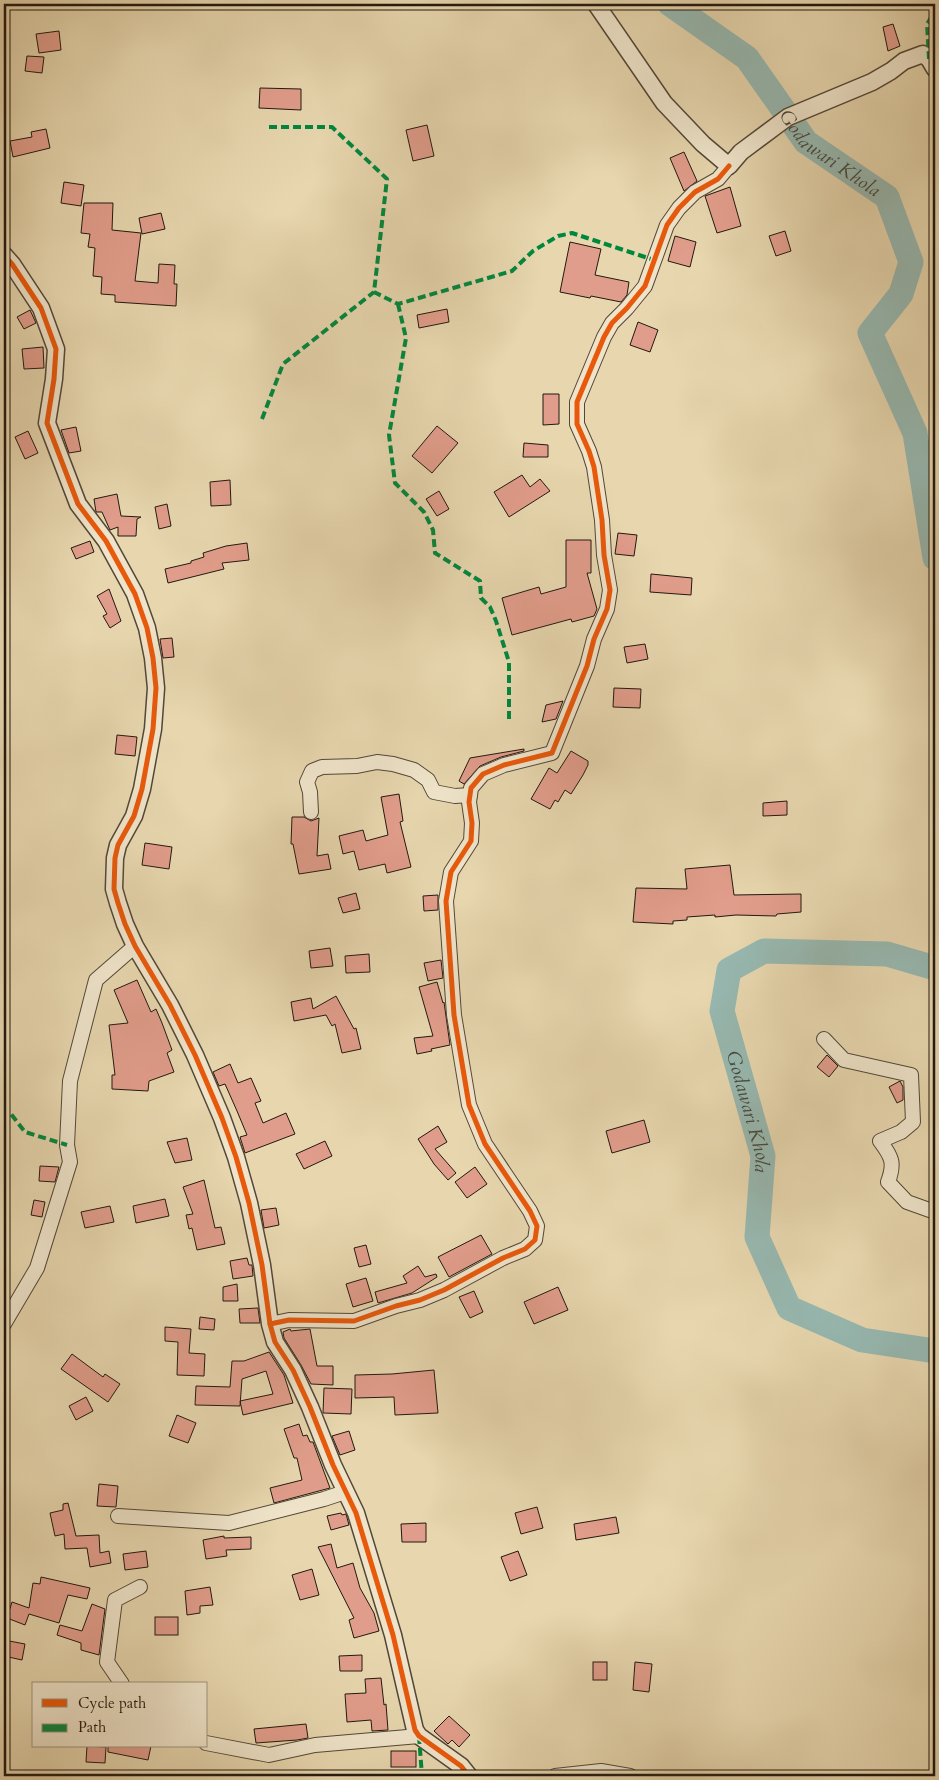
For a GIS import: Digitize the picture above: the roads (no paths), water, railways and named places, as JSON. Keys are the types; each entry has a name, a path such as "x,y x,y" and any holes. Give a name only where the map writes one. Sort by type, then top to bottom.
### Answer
{"street":[{"path":"596,4 664,103 703,144 730,166"},
{"path":"270,1324 289,1320 354,1321 396,1306 420,1300 444,1290 483,1268 526,1249 535,1240 537,1226 530,1211 485,1144 469,1105 454,1015 446,901 451,872 471,841 470,788 483,774 504,765 552,753 587,666 594,639 607,609 610,590 604,556 602,520 594,467 577,424 577,402 604,337 612,323 628,308 645,286 667,225 679,208 696,192 718,179 741,152 788,116 872,82 904,61 923,54 935,69"},
{"path":"4,255 41,308 56,350 54,379 47,423 78,504 106,540 135,594 147,628 153,658 156,688 153,730 142,790 134,816 118,845 114,858 114,889 124,924 134,946 170,1005 195,1055 225,1126 249,1204 262,1264 270,1324 275,1342 293,1370 345,1492 356,1513 392,1634 411,1716 419,1736 461,1766 469,1776"},
{"path":"311,812 310,792 307,782 312,771 322,768 357,766 377,762 414,770 428,780 434,792 455,796 470,795"},
{"path":"4,1324 37,1268 70,1162 67,1145 70,1082 96,980 134,946"},
{"path":"824,1039 844,1060 911,1075 913,1122 900,1132 880,1141 890,1154 893,1168 888,1182 907,1202 935,1212"},
{"path":"118,1516 229,1523 345,1492"},
{"path":"121,1682 107,1662 115,1600 140,1587"},
{"path":"208,1743 269,1755 315,1745 419,1736"},
{"path":"555,1776 601,1771 630,1776"}],"waterway":[{"name":"Godawari Khola","path":"670,4 747,58 806,142 887,197 911,262 901,294 870,333 915,433 935,558"},
{"name":"Godawari Khola","path":"935,968 887,954 764,951 729,970 722,1011 763,1156 757,1237 789,1308 862,1340 935,1351"}]}
